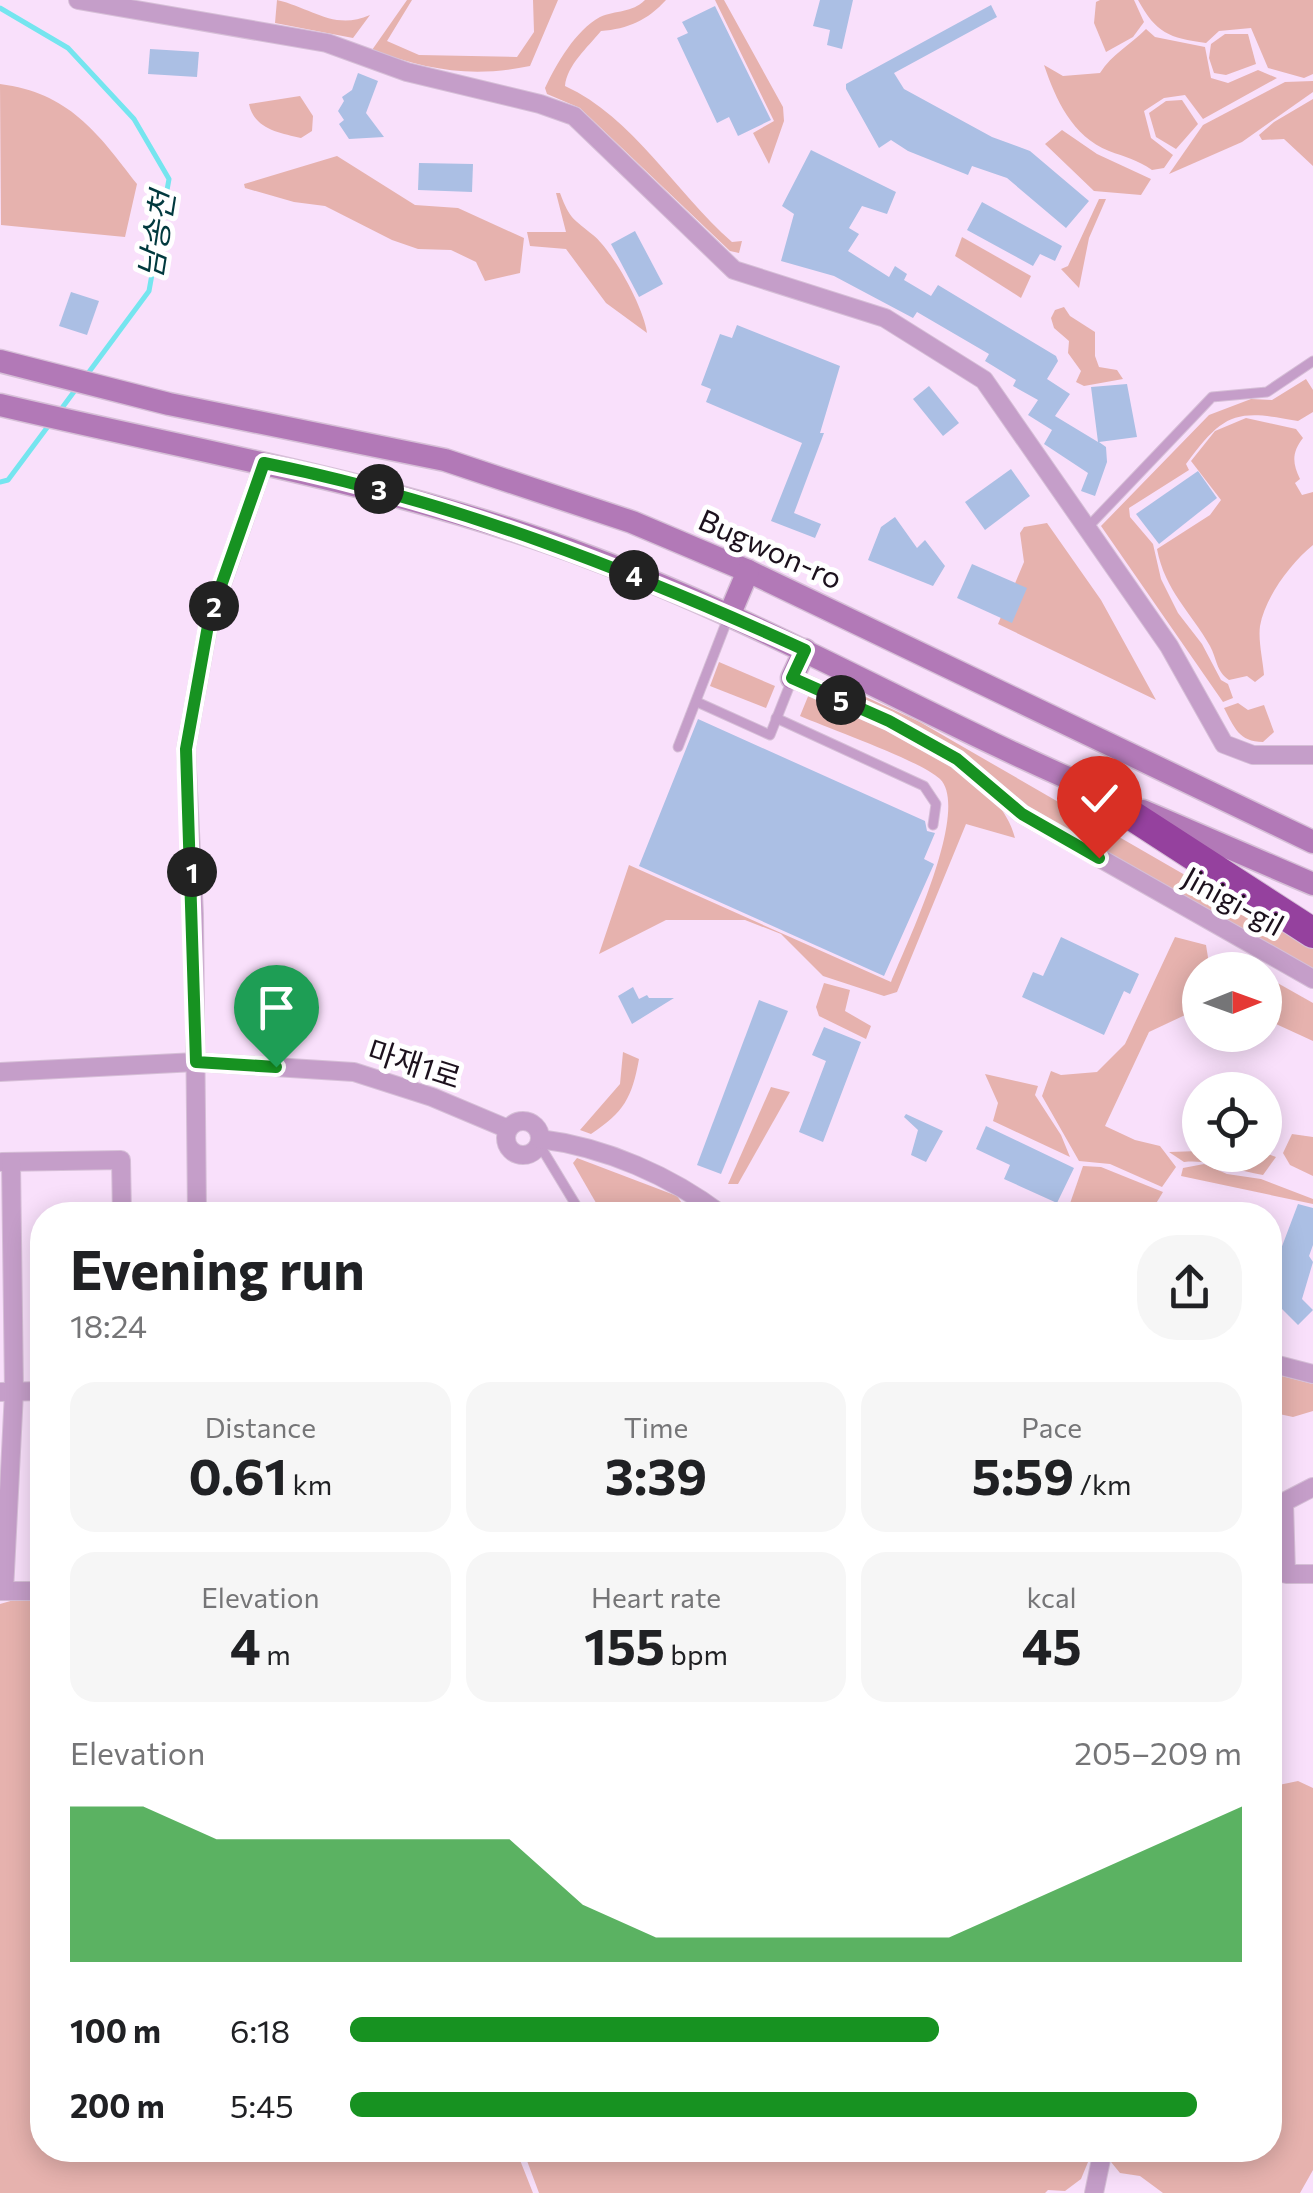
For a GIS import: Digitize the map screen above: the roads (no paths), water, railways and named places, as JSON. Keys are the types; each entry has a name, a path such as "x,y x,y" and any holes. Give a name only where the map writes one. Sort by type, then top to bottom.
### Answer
{"highway":[{"path":"1088,788 1313,933"}],"street":[{"path":"78,0 327,43 407,72 574,116 734,270 886,318 984,380 1168,646 1224,744 1253,756 1313,755"},
{"name":"Bugwon-ro","path":"1,361 170,404 444,460 632,522 748,571 1313,842"},
{"path":"0,405 403,495 527,534 730,616 1088,788 1313,884"},
{"path":"197,1202 186,749 209,620 276,427"},
{"path":"730,616 748,571"},
{"path":"792,678 805,650"},
{"name":"Jinigi-gil","path":"792,678 889,721 957,759 1022,814 1313,978"},
{"name":"마재1로","path":"0,1072 196,1062 354,1072 432,1097 508,1129"},
{"path":"528,1121 537,1128 540,1142 532,1153 515,1154 507,1146 508,1129 517,1122 528,1121"},
{"path":"540,1142 571,1143 630,1164 704,1202"},
{"path":"30,1591 2,1591 7,1392 6,1162 121,1160 122,1202"},
{"path":"1282,1366 1313,1374"},
{"path":"1313,1486 1284,1502 1286,1574 1313,1574"},
{"path":"1094,2193 1100,2162"}],"lane":[{"path":"1087,528 1212,396 1267,392 1313,361"},
{"path":"678,747 730,616"},
{"path":"697,702 770,735 792,678"},
{"path":"776,718 924,786 936,804 934,825"},
{"path":"540,1142 575,1202"}],"waterway":[{"name":"남송천","path":"0,8 68,48 134,119 169,179 149,291 86,376"},
{"name":"남송천","path":"59,412 76,389"},
{"name":"남송천","path":"0,482 8,480 49,425"}]}
